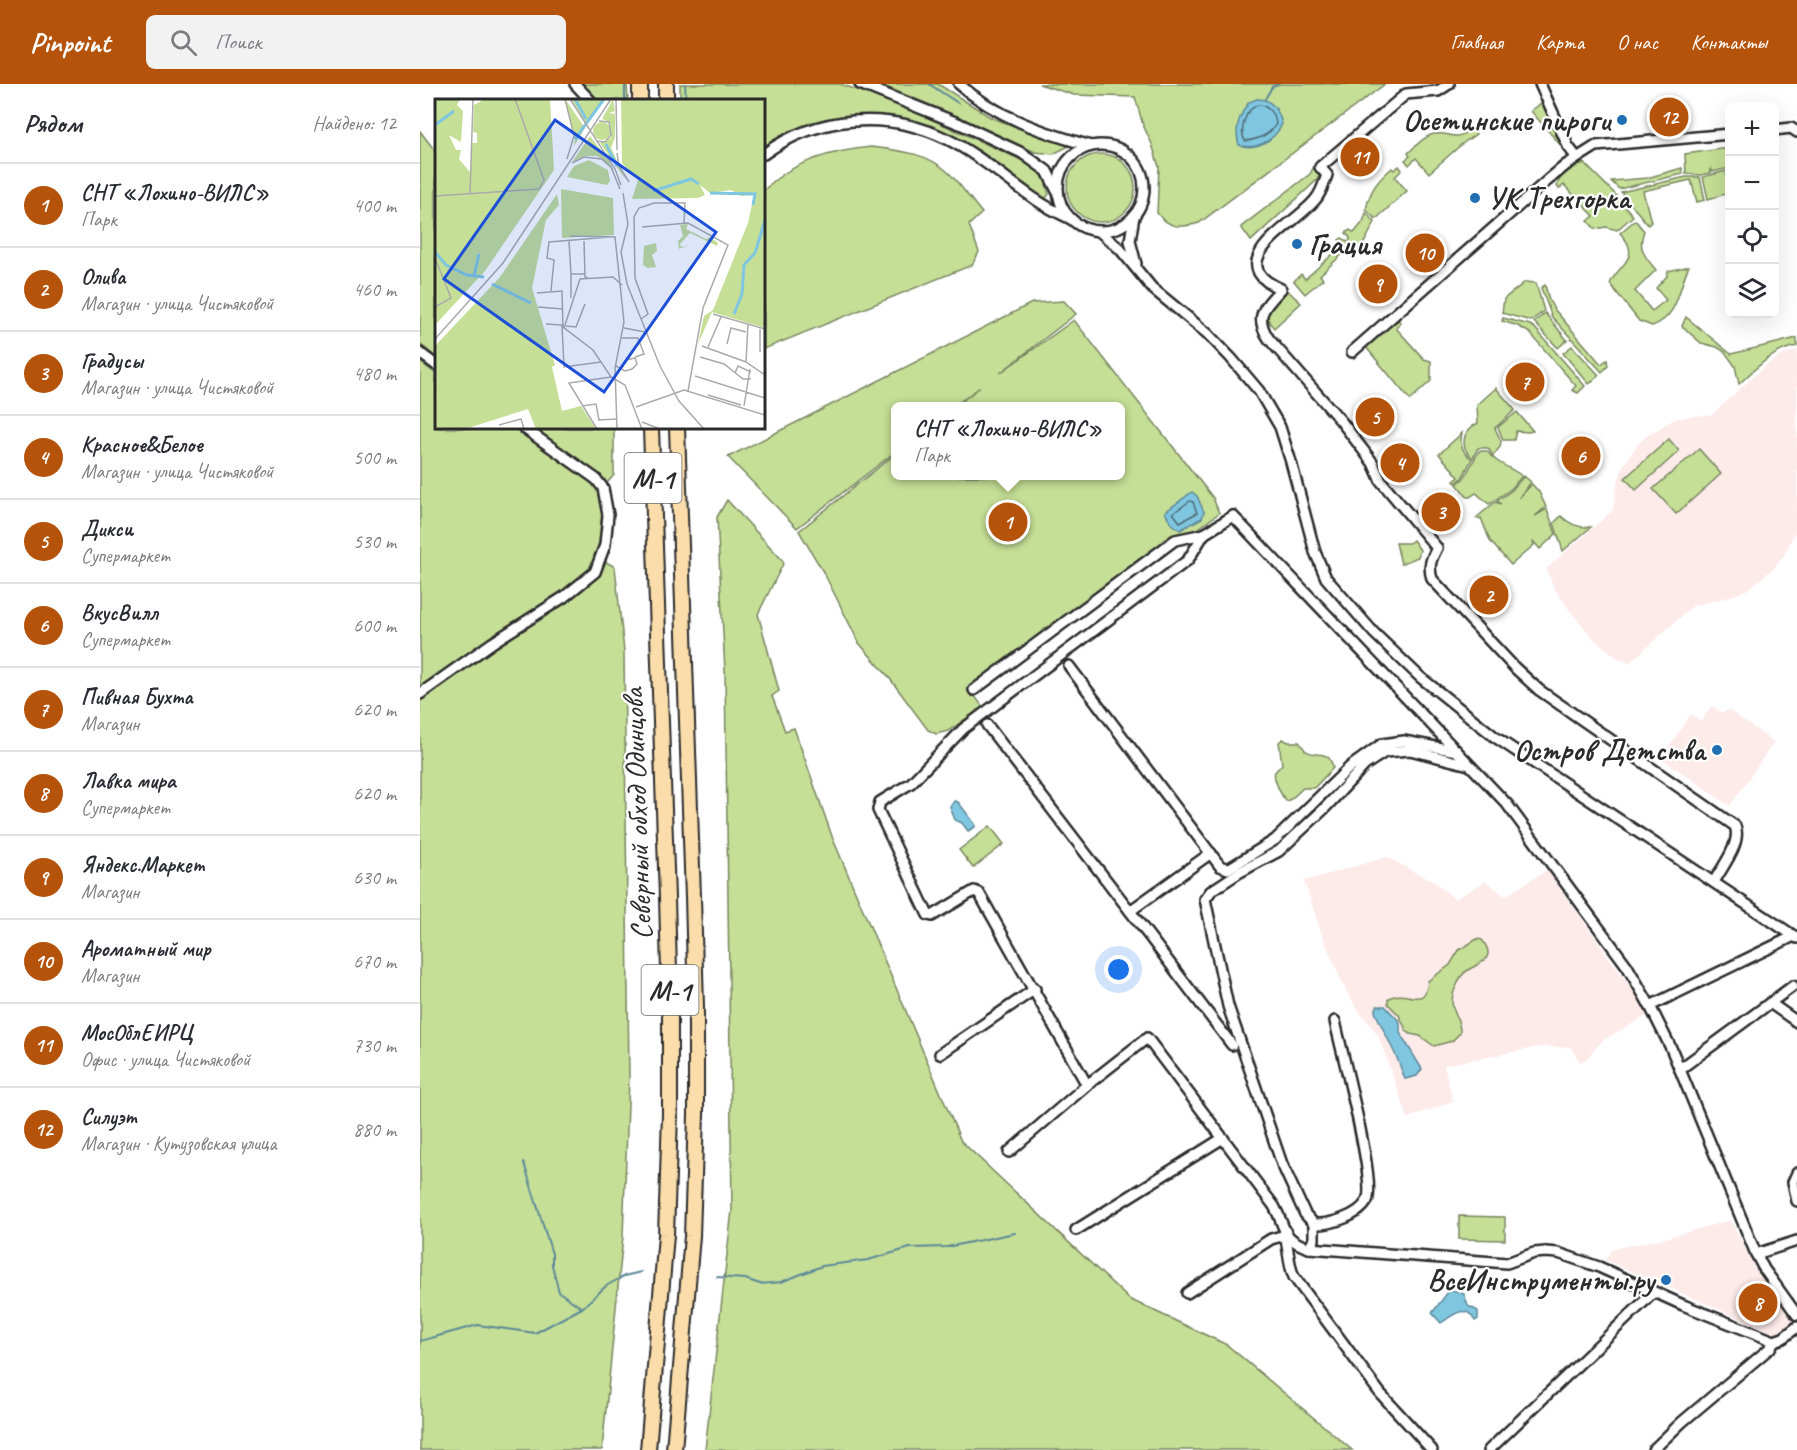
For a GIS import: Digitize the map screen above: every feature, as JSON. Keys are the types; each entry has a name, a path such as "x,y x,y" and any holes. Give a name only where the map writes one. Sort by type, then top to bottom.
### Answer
{"highway":[{"name":"Северный обход Одинцова","path":"648,1450 666,1234 670,1091 667,898 651,429"},
{"name":"Северный обход Одинцова","path":"674,1450 692,1236 696,1079 693,897 677,429"}],"street":[{"path":"575,84 589,99"},
{"path":"860,84 960,124 1022,153 1047,171 1064,210 1071,219"},
{"path":"765,153 798,134 820,126 877,120 907,124 949,140 971,153 1037,201 1081,226 1107,231 1122,226 1134,215 1142,203 1144,189 1140,168 1131,157 1119,149 1106,145 1091,146 1010,118 971,95 959,84"},
{"path":"1449,84 1438,91 1406,94 1320,167 1327,175 1316,200 1258,254 1256,265 1261,276 1269,284 1281,289 1263,311 1262,326 1269,339 1341,421 1373,463 1381,481 1437,548 1431,558 1429,570 1432,579 1515,668 1539,690 1735,826 1737,829 1736,842 1714,882"},
{"path":"1540,84 1568,146 1577,158"},
{"path":"1779,129 1791,128 1797,132"},
{"path":"1352,352 1548,180 1596,146 1725,134"},
{"path":"1058,194 1059,180 1064,167 1072,156 1091,146"},
{"path":"1134,215 1130,241 1139,272"},
{"path":"1099,231 1120,249 1152,288 1224,350 1259,391 1280,427 1315,552 1326,578 1374,633 1420,677 1494,737 1796,937"},
{"path":"420,353 435,364"},
{"path":"420,694 492,643 564,597 595,572 599,563 605,545 608,515 603,488 596,479 525,429"},
{"path":"974,690 1176,540 1204,534 1233,516 1507,804 1627,966 1650,1006 1680,1069 1756,1254 1797,1315"},
{"path":"1087,1085 979,893 974,891 932,916 928,915 878,810 880,802 911,783 963,729 1188,560 1204,534"},
{"path":"1069,666 1220,866 1228,868 1275,840 1350,767 1382,744 1404,741 1457,751"},
{"path":"987,725 1232,1045"},
{"path":"1335,1021 1364,1149 1370,1189 1367,1201 1351,1216 1321,1225 1314,1224 1305,1214 1282,1164 1228,1006 1205,899 1211,891 1240,872 1280,851 1365,765 1385,752 1410,750 1472,766"},
{"path":"1130,911 1210,853"},
{"path":"1650,1006 1796,937"},
{"path":"1680,1069 1793,986"},
{"path":"940,1054 1035,989"},
{"path":"1770,1004 1797,1022"},
{"path":"1009,1152 1087,1085 1147,1038 1274,1206 1285,1234 1294,1277 1380,1393 1432,1450"},
{"path":"1077,1230 1223,1138"},
{"path":"1797,1173 1793,1182 1797,1201"},
{"path":"1309,1248 1314,1240 1314,1224"},
{"path":"1285,1234 1297,1244 1309,1248 1507,1263 1534,1253 1558,1253 1599,1267 1774,1341 1783,1338 1797,1327"},
{"path":"1187,1293 1272,1239 1285,1234"},
{"path":"1756,1254 1797,1241"},
{"path":"1488,1450 1654,1292"},
{"path":"1653,1450 1682,1422 1770,1348 1774,1341"}],"shaded area":[{"path":"1797,350 1797,528 1785,554 1774,568 1748,589 1732,596 1693,606 1629,663 1619,659 1594,639 1571,612 1554,588 1546,569 1613,510 1616,488 1623,466 1638,444 1648,435 1675,419 1711,415 1764,367 1780,356"},
{"name":"Остров Детства","path":"1712,706 1722,713 1728,710 1774,742 1730,806 1661,758 1691,714 1701,721"},
{"path":"1387,857 1429,878 1455,899 1486,881 1505,896 1547,870 1637,996 1648,1015 1603,1040 1586,1059 1580,1062 1570,1047 1539,1047 1444,1065 1453,1101 1408,1118 1378,1035 1346,991 1321,932 1304,881"},
{"path":"1731,1220 1756,1269 1794,1322 1776,1334 1605,1260 1612,1249 1665,1238"}],"green space":[{"path":"581,84 627,84 628,99 595,99"},
{"path":"680,84 840,84 895,103 1030,164 1043,175 1049,194 1046,198 1040,197 959,139 922,124 899,118 876,115 830,119 786,135 765,146 765,99 680,99"},
{"path":"879,84 938,84 992,118 1048,138 1068,142 1069,146 1053,154 1035,152 962,118"},
{"path":"1039,84 1385,84 1199,223 1176,226 1166,222 1157,213 1159,167 1135,97 1074,95"},
{"path":"1544,101 1563,146 1562,147 1531,111"},
{"path":"1472,128 1476,134 1429,173 1416,158 1409,165 1405,160 1410,156 1408,153 1428,137 1435,134 1457,136"},
{"path":"420,131 435,151 435,356 420,344"},
{"path":"871,147 902,151 923,157 941,166 982,213 969,225 979,252 972,265 765,349 765,189 775,180 800,165 842,151"},
{"path":"1725,149 1725,169 1713,172 1711,169 1711,173 1701,175 1686,174 1685,154"},
{"path":"1101,154 1114,157 1125,164 1132,175 1135,188 1132,201 1125,212 1114,219 1101,222 1088,219 1077,212 1070,201 1067,188 1070,175 1077,164 1088,157"},
{"path":"1317,161 1322,167 1317,180 1251,241 1241,227 1310,174"},
{"path":"1584,163 1633,216 1617,230 1606,227 1595,229 1588,221 1594,216 1564,185 1559,189 1557,186 1568,172"},
{"path":"1399,166 1402,170 1395,177 1407,191 1376,219 1366,210 1369,197 1382,177 1392,168 1394,170"},
{"path":"1682,168 1683,174 1619,189 1611,181 1647,178"},
{"path":"1725,171 1725,194 1708,199 1703,177"},
{"path":"1686,177 1700,177 1705,200 1697,202 1691,180 1643,191 1651,222 1648,225 1621,192"},
{"path":"1366,213 1375,222 1364,243 1353,253 1349,248 1320,275 1323,279 1305,294 1294,281 1301,274 1305,279 1343,245 1339,240 1342,238 1349,243 1350,238 1346,233 1350,230 1354,233 1363,222"},
{"path":"1635,220 1644,231 1641,242 1643,252 1656,270 1635,291 1652,311 1666,300 1656,288 1667,276 1668,271 1689,266 1673,309 1661,322 1652,326 1639,321 1610,284 1629,255 1630,249 1620,233"},
{"path":"1525,282 1536,283 1544,311 1531,321 1502,313 1504,299"},
{"path":"1545,285 1554,309 1601,364 1607,360 1608,366 1602,372 1552,317 1541,288"},
{"path":"1286,289 1301,303 1274,328 1269,322 1267,310"},
{"path":"1064,301 1076,314 1000,373 1074,320 1213,498 1219,513 974,695 983,707 948,731 936,734 928,730 888,676 859,643 825,575 799,531 891,457 891,480 1125,480 1125,402 961,402 980,387 959,402 891,402 891,455 797,528 728,457 1032,303"},
{"path":"1545,313 1567,340 1558,348 1534,322"},
{"path":"1686,317 1731,354 1797,338 1797,346 1780,351 1758,366 1739,384 1735,366 1725,352 1717,347 1701,343 1682,326"},
{"path":"1503,318 1535,328 1585,386 1578,393 1572,390 1576,386 1530,333 1502,321"},
{"path":"1398,320 1401,323 1396,328 1424,359 1431,361 1431,381 1410,400 1365,346"},
{"path":"1572,346 1599,375 1589,384 1563,353"},
{"path":"420,362 435,373 435,429 516,429 595,482 527,429 614,429 614,475 603,488 600,486 604,545 594,555 615,567 624,651 629,1078 623,1236 602,1450 420,1450"},
{"path":"1496,388 1515,410 1495,428 1501,441 1500,447 1493,456 1488,448 1478,448 1473,458 1465,449 1464,439 1469,430 1478,423 1477,405"},
{"path":"1517,412 1533,431 1516,431 1514,440 1503,440 1498,427"},
{"path":"1462,433 1462,448 1472,459 1462,478 1456,483 1454,481 1459,477 1439,454"},
{"path":"1669,439 1679,451 1636,490 1625,478"},
{"path":"1699,449 1721,474 1676,514 1653,489"},
{"path":"1479,451 1487,451 1498,462 1522,476 1511,489 1489,504 1476,493 1467,497 1457,484 1464,478"},
{"path":"1524,476 1531,482 1519,498 1532,484 1539,492 1546,507 1535,516 1547,509 1556,534 1540,549 1533,541 1534,545 1511,565 1490,541 1481,518 1476,518 1495,502 1501,504 1497,501 1512,490"},
{"path":"727,500 784,562 758,614 779,691 772,696 785,731 794,728 833,839 961,1141 1129,1299 1227,1345 1352,1450 705,1450 732,1210 725,671 717,517"},
{"path":"1561,516 1575,525 1591,527 1563,551 1554,523"},
{"path":"1413,540 1420,550 1418,557 1401,564 1396,543 1409,543"},
{"path":"1283,739 1288,742 1299,742 1309,752 1325,755 1333,768 1314,788 1303,788 1286,801 1274,775 1282,764 1279,742"},
{"path":"990,826 1004,844 973,868 959,850"},
{"path":"1477,939 1482,940 1486,946 1488,956 1463,974 1453,993 1452,1005 1460,1026 1460,1033 1452,1041 1434,1046 1420,1036 1410,1034 1399,1015 1388,1004 1388,999 1401,995 1419,997 1423,995 1428,981 1450,965 1459,950"},
{"path":"1459,1216 1505,1217 1505,1240 1459,1239"}],"water":[{"path":"1257,99 1271,103 1282,124 1275,135 1264,143 1252,147 1239,145 1237,128 1240,117 1249,102"},
{"path":"1192,492 1197,496 1204,512 1202,518 1180,530 1171,523 1165,512"},
{"path":"954,801 958,802 975,827 968,831 962,823 955,820 950,807"},
{"path":"1377,1006 1385,1006 1400,1022 1400,1033 1422,1069 1417,1076 1405,1079 1375,1012"},
{"path":"1452,1290 1464,1294 1468,1306 1478,1311 1478,1319 1475,1321 1468,1313 1459,1312 1441,1323 1432,1313"}],"waterway":[{"path":"625,84 625,99"},
{"path":"685,84 686,99"},
{"path":"929,84 958,103"},
{"path":"1265,99 1272,87 1278,84"},
{"path":"524,1163 552,1254 552,1265 559,1292 582,1308"},
{"path":"717,1277 745,1279 760,1284 781,1282 822,1266 868,1260 910,1248 947,1247 1015,1233"},
{"path":"420,1341 478,1325 535,1333 582,1308 606,1286 624,1276 641,1272"}],"place":[{"name":"Силуэт","path":"1669,117"},
{"name":"Осетинские пироги","path":"1622,120"},
{"name":"МосОблЕИРЦ","path":"1360,157"},
{"name":"УК Трехгорка","path":"1475,198"},
{"name":"Грация","path":"1297,244"},
{"name":"Ароматный мир","path":"1425,253"},
{"name":"Яндекс.Маркет","path":"1378,284"},
{"name":"Пивная Бухта","path":"1525,382"},
{"name":"Дикси","path":"1375,417"},
{"name":"ВкусВилл","path":"1581,456"},
{"name":"Красное&Белое","path":"1400,463"},
{"name":"Градусы","path":"1441,512"},
{"name":"СНТ «Лохино-ВИЛС»","path":"1008,522"},
{"name":"Олива","path":"1489,595"},
{"name":"Остров Детства","path":"1717,750"},
{"name":"ВсеИнструменты.ру","path":"1666,1280"},
{"name":"Лавка мира","path":"1758,1303"}]}
